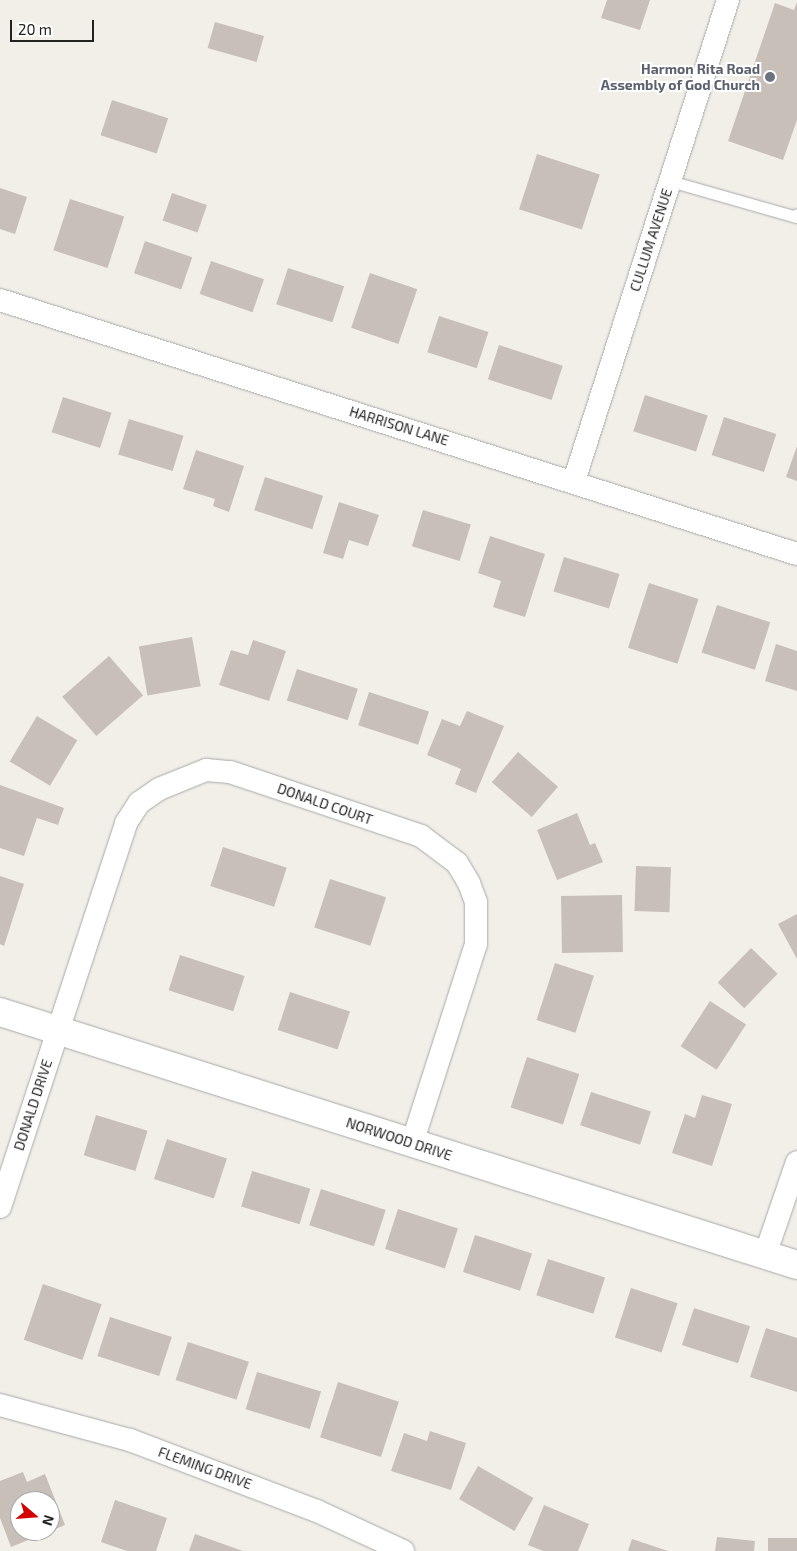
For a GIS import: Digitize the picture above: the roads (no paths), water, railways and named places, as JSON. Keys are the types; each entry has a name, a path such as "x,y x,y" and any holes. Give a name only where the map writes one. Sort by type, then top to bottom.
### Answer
{"street":[{"name":"CULLUM AVENUE","path":"574,481 728,0"},
{"name":"HARRISON LANE","path":"0,300 574,481 797,554"},
{"name":"DONALD COURT","path":"57,1031 118,845 139,803 184,775 206,770 230,772 421,836 457,863 469,883 477,909 476,944 412,1143"},
{"name":"NORWOOD DRIVE","path":"0,1012 797,1266"},
{"name":"DONALD DRIVE","path":"0,1207 57,1031"},
{"path":"765,1255 797,1162"},
{"name":"FLEMING DRIVE","path":"0,1405 67,1420 147,1446 317,1511 403,1551"}],"lane":[{"path":"670,181 796,218 797,214"}],"place":[{"name":"Harmon Rita Road Assembly of God Church","path":"770,77"}]}
